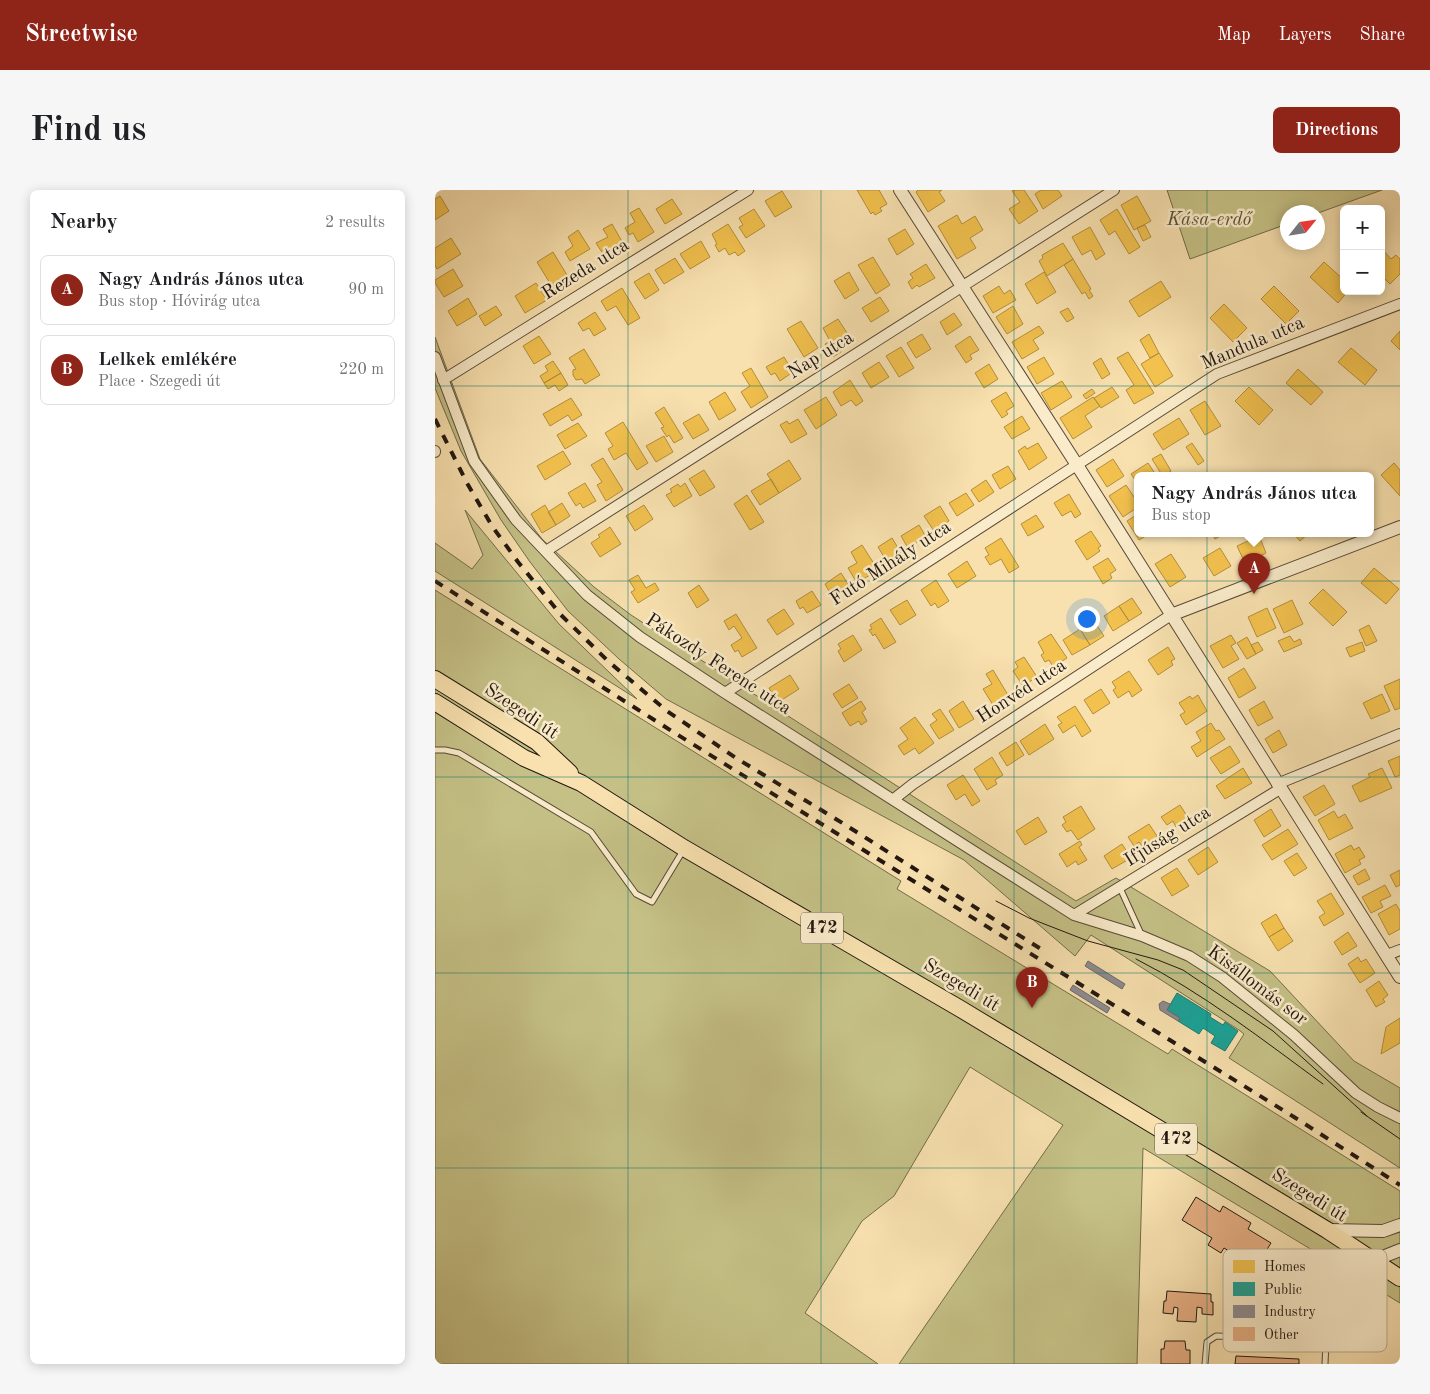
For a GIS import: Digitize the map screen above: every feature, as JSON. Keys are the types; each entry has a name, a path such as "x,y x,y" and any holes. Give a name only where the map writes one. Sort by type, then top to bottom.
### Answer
{"main road":[{"name":"Szegedi út","path":"435,679 537,742 581,783"},
{"name":"Szegedi út","path":"435,702 524,758 581,783 684,848 959,1008 1356,1249"},
{"name":"472","path":"1387,1269 1400,1278"}],"street":[{"name":"Rezeda utca","path":"443,380 748,190"},
{"path":"900,190 1077,464 1400,977"},
{"name":"Nap utca","path":"546,551 1114,190"},
{"name":"Mandula utca","path":"1077,464 1217,374 1400,304"},
{"name":"Pákozdy Ferenc utca","path":"435,357 474,461 516,520 587,595 640,637 725,693 894,799 1073,915"},
{"name":"Futó Mihály utca","path":"725,693 1077,464"},
{"path":"1171,615 1400,527"},
{"name":"Honvéd utca","path":"894,799 913,784 1171,615"},
{"name":"Ifjúság utca","path":"1073,915 1120,888 1279,786 1400,734"},
{"name":"Kisállomás sor","path":"1073,915 1142,936 1189,956 1222,977 1296,1037 1356,1093 1400,1118"},
{"path":"1387,955 1400,950"},
{"path":"1327,1230 1383,1231 1400,1225"}],"lane":[{"path":"435,750 459,753 591,832 636,894 652,902 684,848"},
{"path":"1120,888 1142,936"},
{"path":"1205,1364 1207,1342 1216,1336 1223,1336"}],"green space":[{"name":"Kása-erdő","path":"1167,190 1382,190 1325,210 1325,205 1280,205 1280,227 1190,259"},
{"path":"435,337 480,459 542,539 594,587 631,615 1076,901 1116,878 1270,971 1354,1061 1400,1088 1400,1168 1229,1058 1244,1034 1239,1030 1091,935 1075,956 964,860 666,699 619,659 568,611 530,562 501,520 461,451 435,388"},
{"path":"465,510 559,624 637,699 435,571 435,543 472,569 483,555"},
{"path":"435,590 901,881 897,889 1168,1054 1172,1049 1400,1191 1400,1303 1387,1295 1387,1249 1310,1249 1143,1148 1137,1364 899,1364 1063,1125 970,1067 894,1196 862,1221 805,1313 878,1364 435,1364"}],"building: Homes":[{"path":"857,190 879,190 887,204 880,208 882,211 875,215 873,212 871,214"},
{"path":"918,190 942,190 939,192 945,201 928,212 916,192"},
{"path":"1024,190 1038,211 1019,224 1009,209 1020,202 1012,191"},
{"path":"1041,190 1058,190 1062,196 1043,209 1035,194"},
{"path":"782,191 792,207 775,217 765,201"},
{"path":"440,196 449,211 435,220 435,199"},
{"path":"1137,196 1151,221 1134,230 1121,205"},
{"path":"672,199 682,214 665,224 656,209"},
{"path":"639,208 654,232 638,242 633,233 629,235 625,228 635,222 630,213"},
{"path":"754,209 765,226 746,238 739,227 743,225 739,218"},
{"path":"1117,209 1140,247 1129,254 1115,231 1109,235 1100,220"},
{"path":"957,215 962,224 975,216 983,230 970,238 976,248 957,259 938,226"},
{"path":"612,224 624,245 605,257 596,243 608,237 603,229"},
{"path":"728,224 745,251 738,256 735,252 729,255 725,248 719,252 715,245 717,244 712,234"},
{"path":"1145,225 1151,237 1143,241 1137,228"},
{"path":"1090,227 1105,254 1096,260 1091,250 1082,255 1072,237"},
{"path":"905,229 914,244 897,255 888,239"},
{"path":"578,230 590,249 570,261 565,252 573,246 568,237"},
{"path":"451,238 461,254 437,269 435,265 435,248"},
{"path":"701,241 710,257 690,269 680,254"},
{"path":"1063,243 1073,259 1047,276 1039,261 1043,258 1042,255"},
{"path":"553,252 570,280 554,290 537,262"},
{"path":"1385,252 1391,259 1396,255 1400,259 1400,274 1390,284 1385,279"},
{"path":"873,257 890,285 876,294 858,265"},
{"path":"675,258 684,272 664,284 655,270"},
{"path":"1073,259 1091,289 1089,290 1093,296 1089,299 1085,292 1082,294 1064,265"},
{"path":"1324,262 1340,276 1340,295 1345,295 1338,303 1310,277"},
{"path":"926,264 935,278 912,289 908,282 913,278 910,274"},
{"path":"453,269 463,286 444,297 435,280"},
{"path":"849,272 859,290 845,299 834,281"},
{"path":"1044,272 1056,292 1037,304 1025,284"},
{"path":"649,273 659,290 645,299 634,282"},
{"path":"1161,281 1171,297 1139,317 1129,301"},
{"path":"536,283 547,300 525,313 515,296"},
{"path":"999,286 1004,294 1010,290 1016,300 993,313 983,296"},
{"path":"1274,286 1299,311 1286,324 1261,299"},
{"path":"622,288 640,318 628,325 616,306 607,311 601,301"},
{"path":"880,297 889,311 871,322 862,308"},
{"path":"468,298 477,314 457,326 448,311"},
{"path":"1224,304 1247,328 1233,342 1210,318"},
{"path":"496,306 502,315 485,326 479,316"},
{"path":"1013,306 1023,324 1007,334 996,317"},
{"path":"1068,308 1074,318 1067,322 1060,312"},
{"path":"595,312 606,329 594,336 589,328 583,331 578,323"},
{"path":"954,313 962,325 947,335 940,322"},
{"path":"838,319 851,339 838,346 841,352 833,357 825,344 830,341 823,328"},
{"path":"801,321 818,348 804,357 787,329"},
{"path":"1039,326 1044,333 1033,340 1039,349 1022,359 1012,342"},
{"path":"1400,331 1400,350 1391,341"},
{"path":"922,334 931,349 916,358 907,343"},
{"path":"1149,334 1159,353 1150,358 1140,340"},
{"path":"539,336 551,354 534,364 523,346"},
{"path":"970,336 979,350 970,355 972,359 966,363 955,346"},
{"path":"901,347 914,368 899,377 886,356"},
{"path":"1351,348 1377,370 1365,385 1338,362"},
{"path":"584,349 600,375 585,384 582,379 576,380 573,370 576,369 569,358"},
{"path":"1128,352 1154,393 1134,404 1126,390 1134,385 1117,358"},
{"path":"1159,353 1173,376 1155,387 1141,364"},
{"path":"784,357 793,372 780,381 775,373 771,375 766,367"},
{"path":"1044,357 1054,374 1037,384 1027,367"},
{"path":"1101,358 1110,374 1102,379 1093,363"},
{"path":"553,361 561,373 544,383 540,376 548,371 545,366"},
{"path":"879,362 889,377 871,388 862,373"},
{"path":"989,364 998,379 984,388 975,373"},
{"path":"751,368 768,397 751,408 741,392 750,386 742,373"},
{"path":"1298,369 1323,392 1311,405 1286,383"},
{"path":"561,373 568,385 559,391 555,385 548,389 544,383"},
{"path":"850,380 863,401 856,406 851,400 841,406 833,392"},
{"path":"1062,381 1072,397 1051,410 1041,393"},
{"path":"1112,387 1119,397 1101,408 1094,398"},
{"path":"1249,387 1273,410 1259,425 1235,401"},
{"path":"1092,389 1095,393 1086,399 1083,395"},
{"path":"725,392 736,410 719,420 709,402"},
{"path":"1006,392 1014,406 1006,411 1008,414 1002,418 991,401"},
{"path":"826,397 837,415 816,429 804,410"},
{"path":"1093,397 1100,406 1085,416 1092,427 1073,439 1060,418"},
{"path":"571,398 582,415 572,421 568,415 550,426 543,414"},
{"path":"1205,401 1221,426 1205,435 1190,410"},
{"path":"664,407 683,438 674,443 661,428 664,427 655,413"},
{"path":"699,414 709,430 693,439 683,423"},
{"path":"1022,416 1030,429 1012,439 1004,427"},
{"path":"1179,418 1189,434 1163,450 1153,434"},
{"path":"798,419 807,434 791,443 780,425 787,421 789,424"},
{"path":"623,422 648,463 637,470 626,453 614,460 608,449 613,446 605,433"},
{"path":"578,423 587,436 565,449 557,435"},
{"path":"664,436 673,452 656,462 646,446"},
{"path":"1038,443 1047,458 1029,470 1018,451 1025,446 1027,449"},
{"path":"1192,443 1204,461 1198,465 1186,447"},
{"path":"563,451 571,464 545,480 537,466"},
{"path":"1161,454 1171,471 1160,472 1152,459"},
{"path":"603,458 623,490 606,501 597,485 602,482 591,465"},
{"path":"1113,459 1124,476 1107,487 1096,470"},
{"path":"789,460 801,479 779,493 767,474"},
{"path":"1148,463 1154,472 1134,472"},
{"path":"1394,463 1400,470 1400,496 1381,475"},
{"path":"1008,466 1016,479 1000,489 992,475"},
{"path":"704,470 715,487 700,496 689,479"},
{"path":"771,479 779,493 760,505 751,491"},
{"path":"986,480 994,492 979,502 971,490"},
{"path":"585,483 596,501 583,508 580,503 576,506 568,493"},
{"path":"685,483 692,496 674,507 666,495 672,492 670,489 678,484 680,487"},
{"path":"1126,485 1134,497 1134,510 1123,517 1109,496"},
{"path":"966,493 974,505 957,516 949,503"},
{"path":"1069,494 1081,514 1075,518 1071,511 1062,516 1054,503"},
{"path":"747,495 764,522 750,530 734,504"},
{"path":"562,503 570,516 556,525 548,512"},
{"path":"545,505 556,525 542,533 531,514"},
{"path":"644,505 653,519 635,531 626,516"},
{"path":"940,506 949,521 934,531 924,516"},
{"path":"1036,515 1044,527 1028,536 1021,524"},
{"path":"1134,517 1134,532 1127,521"},
{"path":"919,525 926,537 908,548 901,536"},
{"path":"610,527 621,544 600,557 591,543 600,537 598,535"},
{"path":"1091,531 1101,546 1098,548 1100,551 1087,560 1075,541"},
{"path":"1246,537 1260,537 1266,553 1245,563 1237,546 1248,541"},
{"path":"1296,537 1304,537 1300,541"},
{"path":"892,538 901,553 887,562 878,547"},
{"path":"1001,538 1019,567 1009,573 1001,559 990,565 985,557 989,555 985,548"},
{"path":"862,545 878,570 857,583 848,568 857,563 851,552"},
{"path":"1220,548 1231,566 1214,576 1203,558"},
{"path":"1171,554 1186,577 1170,587 1155,564"},
{"path":"1108,558 1116,570 1110,574 1112,578 1103,584 1093,567"},
{"path":"967,561 976,576 957,588 948,574"},
{"path":"1374,568 1399,589 1386,604 1361,583"},
{"path":"841,573 850,587 833,598 825,584"},
{"path":"638,575 646,588 655,583 659,590 638,603 631,592 635,590 629,580"},
{"path":"936,580 949,601 938,608 935,603 931,606 921,590"},
{"path":"699,585 709,600 697,608 688,593"},
{"path":"1323,589 1347,612 1333,626 1309,603"},
{"path":"812,591 821,605 807,613 803,607 800,609 796,601"},
{"path":"1132,598 1142,613 1129,621 1119,606"},
{"path":"907,600 916,615 900,625 890,610"},
{"path":"1292,600 1303,624 1284,633 1273,609"},
{"path":"1119,606 1129,621 1113,631 1104,616"},
{"path":"1267,608 1276,628 1257,637 1248,617"},
{"path":"784,609 794,624 777,635 767,620"},
{"path":"736,614 757,648 742,657 738,650 735,652 731,645 742,638 734,626 729,630 724,621"},
{"path":"881,618 896,642 884,649 875,634 873,636 869,630 872,629 870,625"},
{"path":"1094,621 1104,636 1090,645 1080,629"},
{"path":"1369,625 1377,641 1366,646 1359,630"},
{"path":"1080,629 1090,645 1072,655 1063,640"},
{"path":"1051,634 1067,658 1053,667 1049,660 1045,662 1041,655 1044,653 1038,642"},
{"path":"853,635 862,650 844,662 838,651 841,649 838,644"},
{"path":"1231,635 1236,643 1231,646 1239,659 1223,668 1210,646"},
{"path":"1290,636 1294,642 1300,639 1302,644 1284,652 1278,641"},
{"path":"1247,637 1256,654 1247,659 1237,643"},
{"path":"1258,642 1263,650 1256,654 1251,645"},
{"path":"1362,642 1365,651 1350,657 1346,648"},
{"path":"1168,647 1175,659 1171,661 1173,665 1158,675 1148,660"},
{"path":"1024,657 1037,677 1023,686 1013,671 1018,667 1015,662"},
{"path":"1244,668 1256,688 1239,698 1228,678"},
{"path":"993,670 1008,695 993,705 983,689 992,684 986,674"},
{"path":"1129,671 1142,690 1132,697 1129,691 1118,698 1113,690 1116,688 1112,682"},
{"path":"790,675 799,689 777,703 769,688"},
{"path":"1400,679 1400,708 1395,710 1384,686"},
{"path":"849,684 858,698 842,708 833,694"},
{"path":"1101,689 1110,703 1093,714 1084,700"},
{"path":"1382,694 1390,711 1371,719 1363,703"},
{"path":"1198,695 1207,711 1186,725 1180,715 1185,712 1179,703 1190,696 1192,699"},
{"path":"861,701 866,709 862,712 867,721 861,725 859,721 850,726 842,713"},
{"path":"963,701 974,719 959,728 949,711"},
{"path":"1264,701 1273,718 1258,726 1249,710"},
{"path":"1075,706 1091,731 1082,737 1075,725 1063,733 1058,725 1062,723 1057,717"},
{"path":"940,709 954,730 939,739 930,725 937,720 932,714"},
{"path":"915,717 934,743 919,754 915,748 904,755 898,746 908,739 900,728"},
{"path":"1211,723 1216,731 1219,730 1225,739 1197,757 1191,747 1201,741 1196,732"},
{"path":"1045,724 1054,739 1029,755 1020,741"},
{"path":"1279,730 1287,745 1273,753 1265,739"},
{"path":"1016,742 1024,755 1007,766 999,753"},
{"path":"1230,746 1240,762 1221,774 1210,758"},
{"path":"1400,756 1400,775 1395,777 1388,761"},
{"path":"992,757 1003,775 995,780 997,784 987,790 974,769"},
{"path":"1243,768 1252,783 1225,799 1216,786"},
{"path":"1382,768 1392,788 1360,802 1352,786 1370,777 1368,774"},
{"path":"963,775 980,801 972,806 965,794 956,800 947,785"},
{"path":"1324,785 1335,804 1315,816 1303,797"},
{"path":"1180,805 1189,819 1176,827 1173,821 1167,825 1161,817"},
{"path":"1081,806 1095,829 1078,840 1071,830 1067,832 1062,825 1066,822 1063,817"},
{"path":"1271,809 1281,826 1264,837 1254,820"},
{"path":"1334,811 1338,818 1345,814 1353,828 1329,840 1318,820"},
{"path":"1038,817 1047,832 1025,845 1016,831"},
{"path":"1149,824 1159,839 1144,849 1139,842 1134,846 1128,837"},
{"path":"1288,829 1298,844 1272,860 1262,845"},
{"path":"1080,841 1082,845 1079,847 1087,860 1078,865 1076,861 1067,867 1059,854"},
{"path":"1122,844 1131,858 1112,869 1104,856"},
{"path":"1351,845 1354,850 1359,847 1365,857 1359,860 1361,864 1345,873 1335,854"},
{"path":"1208,847 1218,862 1198,875 1188,860"},
{"path":"1297,853 1307,868 1294,876 1284,861"},
{"path":"1177,868 1189,886 1172,896 1161,878"},
{"path":"1365,869 1370,879 1358,885 1353,876"},
{"path":"1400,870 1400,885 1396,887 1390,875"},
{"path":"1385,885 1391,896 1380,901 1383,907 1371,913 1362,897"},
{"path":"1331,893 1344,914 1324,926 1319,917 1325,913 1317,901"},
{"path":"1396,904 1400,911 1400,929 1389,935 1378,914"},
{"path":"1276,914 1284,928 1269,937 1261,923"},
{"path":"1284,928 1293,941 1278,951 1269,937"},
{"path":"1348,932 1357,946 1342,955 1334,942"},
{"path":"1358,957 1361,962 1366,959 1375,973 1360,983 1348,964"},
{"path":"1379,981 1388,995 1383,999 1385,1002 1376,1007 1366,990"},
{"path":"1400,1018 1400,1043 1381,1054 1386,1027"}],"building: Public":[{"path":"1177,993 1211,1014 1210,1017 1223,1025 1225,1022 1238,1031 1225,1051 1211,1043 1215,1036 1203,1028 1199,1034 1178,1021 1180,1018 1167,1010"}],"building: Industry":[{"path":"1088,961 1125,984 1122,989 1085,966"},
{"path":"1073,985 1110,1008 1107,1013 1070,990"},
{"path":"1163,1001 1170,1004 1167,1010 1180,1018 1178,1021 1160,1010 1159,1004"}],"building: Other":[{"path":"1196,1197 1220,1212 1223,1206 1251,1223 1248,1229 1271,1243 1267,1249 1224,1248 1221,1253 1208,1245 1212,1238 1182,1220"},
{"path":"1167,1291 1211,1294 1213,1315 1202,1314 1202,1308 1197,1307 1196,1322 1177,1321 1178,1308 1174,1307 1173,1314 1163,1313"},
{"path":"1165,1341 1185,1341 1186,1350 1190,1350 1190,1364 1161,1364 1161,1349 1164,1349"},
{"path":"1236,1356 1299,1359 1299,1364 1235,1364"}],"tram line":[{"path":"996,901 1029,918 1088,941 1158,960 1183,970 1273,1031 1367,1116"},
{"path":"1136,959 1209,1002 1323,1084"},
{"path":"1361,1112 1400,1139"}],"railway":[{"path":"435,419 467,483 492,526 518,562 561,615 609,662 667,711 736,758 1044,951"},
{"path":"435,581 678,735 1294,1117 1400,1185"}],"place":[{"name":"Nagy András János utca","path":"1254,594"},
{"name":"Lelkek emlékére","path":"1032,1008"}]}
